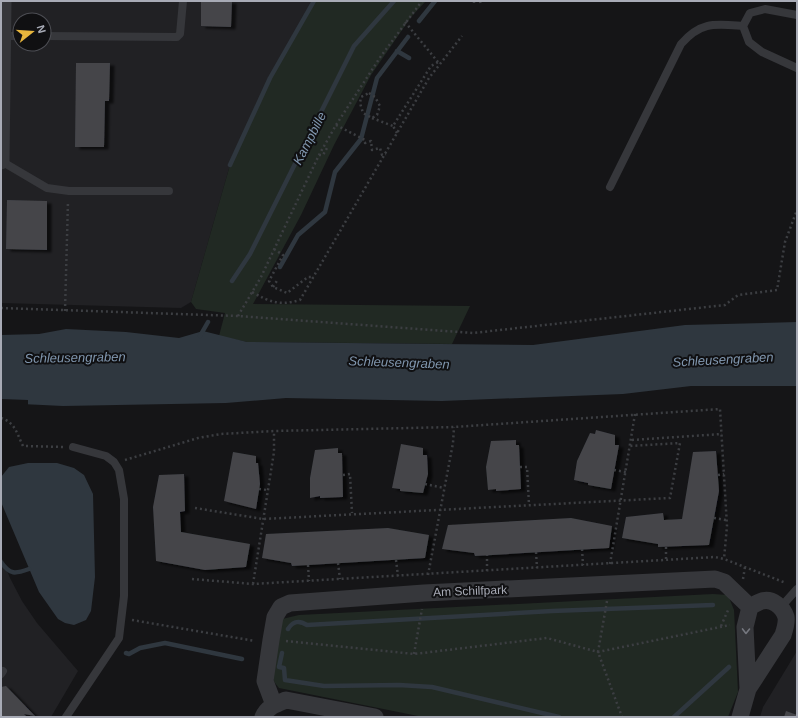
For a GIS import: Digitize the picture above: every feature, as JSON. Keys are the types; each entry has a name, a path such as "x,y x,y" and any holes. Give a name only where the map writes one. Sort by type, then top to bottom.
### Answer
{"street":[{"path":"1,161 3,1"},
{"name":"Am Schilfpark","path":"371,717 286,700 268,711 265,681 276,616 281,607 290,603 424,592 609,592 715,579 724,582 750,607"},
{"path":"740,717 748,689 783,635 786,626 786,616 781,607 772,601 762,601 750,607 745,627 748,689"}],"lane":[{"path":"52,36 178,37 180,34 183,1"},
{"path":"797,15 765,9 750,13 743,26 749,42 762,52 797,68"},
{"path":"610,187 682,44 691,33 702,26 719,24 743,26"},
{"path":"2,36 12,36"},
{"path":"1,161 47,188 68,191 169,191"},
{"path":"66,717 119,638 124,596 124,499 119,470 114,462 106,456 73,447"},
{"path":"781,607 797,589"}],"path":[{"path":"323,151 336,125 356,94 404,22 422,1"},
{"path":"480,1 481,5"},
{"path":"404,22 439,63"},
{"path":"252,292 267,301 286,304 300,300 429,78 439,63 462,36"},
{"path":"393,126 431,66 439,63"},
{"path":"361,97 369,93 375,97 380,106 377,115 372,118"},
{"path":"356,94 361,97"},
{"path":"361,97 360,103 363,113 393,126 397,133"},
{"path":"336,125 365,140 365,143 371,141 372,150 380,148 382,155 386,154"},
{"path":"238,316 261,277 319,155 327,148"},
{"path":"65,311 68,191"},
{"path":"1,308 238,316 472,333 725,305 738,295 777,290 786,242 797,210"},
{"path":"274,249 283,255 269,281 273,287 287,293 308,277 314,277"},
{"path":"273,287 278,279"},
{"path":"139,457 198,438 274,431 454,427 720,409 726,520 724,559"},
{"path":"622,717 598,652 609,592 610,564 632,440 635,414"},
{"path":"1,418 7,420 14,426 23,446 73,447"},
{"path":"424,592 454,427"},
{"path":"253,584 274,452 274,431"},
{"path":"632,440 722,434"},
{"path":"195,508 263,519 352,513 670,498 680,443 630,446"},
{"path":"520,467 527,467 529,504"},
{"path":"614,470 626,472"},
{"path":"343,475 350,474 352,513"},
{"path":"718,475 724,474"},
{"path":"425,484 444,488"},
{"path":"259,488 267,490"},
{"path":"714,518 726,520"},
{"path":"666,547 666,561"},
{"path":"582,549 583,565"},
{"path":"536,552 537,568"},
{"path":"487,555 487,571"},
{"path":"396,560 398,576"},
{"path":"338,563 340,579"},
{"path":"308,565 309,581"},
{"path":"414,654 422,609"},
{"path":"122,618 271,642 414,654 547,638 598,652 728,624 745,627"}],"shaded area":[{"path":"1,1 314,1 270,78 230,165 191,302 181,308 1,303"},
{"path":"314,1 426,1 411,17 371,75 334,145 301,215 253,304 470,306 452,344 247,342 219,336 225,313 196,309 191,302 230,165 270,78"},
{"path":"1,556 22,601 37,623 78,671 51,717 1,717"},
{"path":"713,594 728,595 734,610 738,692 728,717 423,717 279,688 272,676 282,619 299,615"},
{"path":"797,651 797,717 760,717 763,707"}],"water":[{"name":"Schleusengraben","path":"797,322 797,386 691,386 623,394 442,401 286,398 226,403 63,406 1,403 1,335 39,334 66,329 126,332 179,338 203,331 247,342 533,345 685,325"},
{"path":"28,463 57,463 74,468 84,475 93,494 95,577 91,611 86,620 74,625 65,623 58,619 39,592 1,502 1,477 9,467"}],"pier":[{"path":"1,399 28,400 28,405 1,405"}],"building":[{"path":"201,1 232,1 231,27 201,26"},
{"path":"76,63 110,63 109,101 105,101 104,147 75,147"},
{"path":"7,200 47,201 47,250 6,249"},
{"path":"596,430 615,435 615,445 619,445 611,489 588,485 588,483 574,480 577,461 590,433 595,434"},
{"path":"516,440 516,445 519,445 521,489 496,491 496,489 488,490 486,467 491,441"},
{"path":"401,444 423,448 423,455 427,455 428,474 423,493 400,491 400,489 392,488"},
{"path":"338,448 338,453 342,453 343,497 320,498 320,496 310,498 310,478 315,450"},
{"path":"716,451 719,491 709,545 658,547 658,544 622,538 626,517 663,513 664,520 682,519 693,452"},
{"path":"233,452 256,456 260,484 256,509 224,501"},
{"path":"184,474 185,511 180,512 181,532 250,544 246,567 205,570 156,561 153,507 159,475"},
{"path":"571,518 612,526 609,548 475,556 474,553 442,549 448,525"},
{"path":"388,528 429,535 425,558 292,566 291,563 262,558 266,534"},
{"path":"6,686 35,716 24,714 27,717 1,716 1,687"},
{"path":"786,711 797,715 797,717 784,717"}],"waterway":[{"path":"230,165 270,78 314,1"},
{"name":"Kampbille","path":"232,281 250,254 354,46 394,1"},
{"path":"419,21 435,1"},
{"path":"280,267 298,235 325,212 335,172 361,139 377,78 408,37"},
{"path":"397,51 409,58"},
{"name":"Kampbille","path":"200,336 208,322"},
{"path":"1,562 7,569 13,572 20,572 29,569"},
{"path":"288,629 296,622 301,622 307,625 552,611 713,605"},
{"path":"126,653 129,654 140,648 165,643 242,659"},
{"path":"282,653 279,667 284,668 285,680 324,686 399,685 432,687 559,717"},
{"path":"674,717 729,667"}]}
